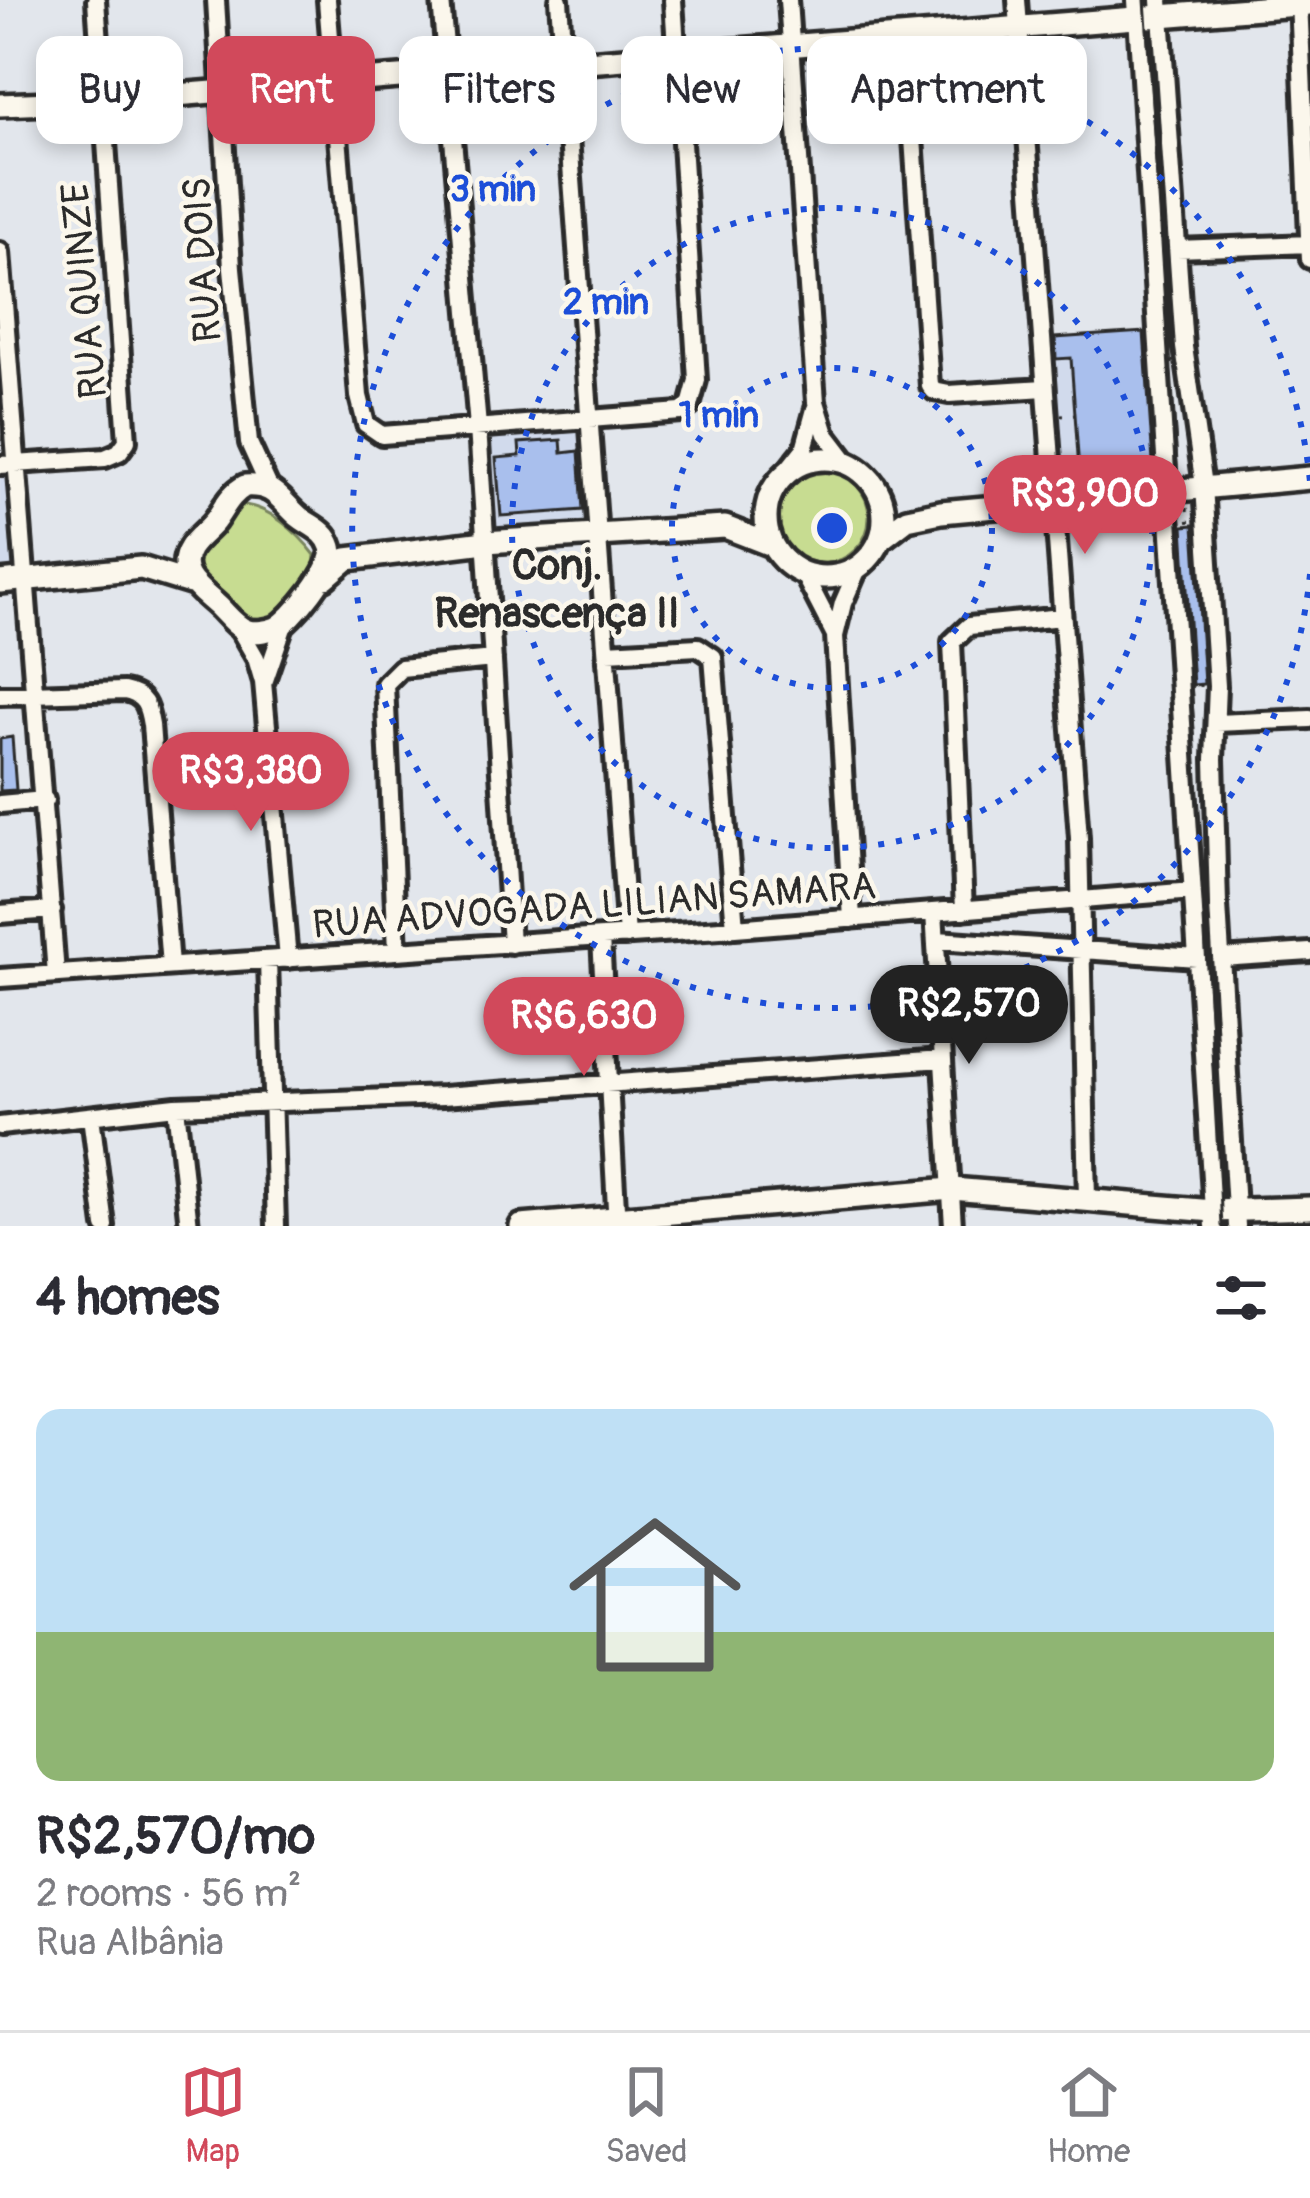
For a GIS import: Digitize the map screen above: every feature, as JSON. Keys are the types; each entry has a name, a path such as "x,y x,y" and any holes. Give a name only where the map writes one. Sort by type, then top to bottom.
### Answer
{"street":[{"name":"RUA QUINZE","path":"96,0 98,36"},
{"name":"RUA DOIS","path":"216,0 219,36"},
{"path":"327,0 330,36"},
{"path":"441,0 444,36"},
{"path":"559,0 562,36"},
{"path":"673,0 676,36"},
{"path":"788,0 816,402 826,434 881,500 880,539"},
{"path":"1017,0 1082,899 1087,1200"},
{"path":"906,36 1020,28 1136,9 1303,2 1310,259"},
{"path":"1160,8 1185,361 1204,486 1206,686 1216,723 1224,1217"},
{"path":"1136,9 1172,489 1192,891 1224,1217"},
{"path":"783,45 807,43"},
{"path":"0,105 36,104"},
{"name":"RUA QUINZE","path":"8,464 110,456 123,449 128,432 105,144"},
{"name":"RUA DOIS","path":"226,144 249,443"},
{"path":"339,144 363,418 382,435 681,412 690,406 696,395 682,144"},
{"path":"453,144 478,427 512,944"},
{"path":"570,144 627,936"},
{"path":"913,144 930,386 950,394 1046,388"},
{"path":"1177,249 1310,244"},
{"path":"0,255 8,464 37,692 56,974"},
{"path":"771,545 766,506 804,449 816,402"},
{"path":"249,443 269,487 297,515 321,530 331,547 325,578"},
{"path":"190,583 189,549 212,526 233,493 249,443"},
{"path":"781,478 813,460 849,464"},
{"path":"852,920 835,636 860,566 880,539 907,519 941,512 1310,478"},
{"path":"233,493 245,486 269,487"},
{"path":"266,704 268,664 285,622 347,559 485,542 725,527 771,545 788,565 803,573 830,577 860,566"},
{"path":"0,582 141,568 190,583 244,631 261,632 285,622"},
{"path":"803,573 835,636"},
{"path":"964,910 952,642 969,626 1062,617"},
{"path":"237,624 256,658 266,704 288,959"},
{"path":"607,652 698,647 713,657 735,928"},
{"path":"398,951 385,684 401,668 493,659"},
{"path":"0,695 124,691 146,702 152,725 170,966"},
{"path":"1216,723 1310,718"},
{"path":"0,804 45,800"},
{"name":"RUA ADVOGADA LILIAN SAMARA","path":"0,978 852,920 1192,891"},
{"path":"0,914 52,910"},
{"path":"934,912 953,1226"},
{"path":"601,938 616,1222"},
{"path":"937,940 1197,958"},
{"path":"1221,958 1310,952"},
{"path":"268,961 276,1226"},
{"path":"0,1126 176,1106 443,1096 942,1059"},
{"path":"176,1106 189,1226"},
{"path":"91,1116 105,1226"},
{"path":"521,1226 616,1222 952,1189 1224,1217 1297,1214"}],"path":[{"path":"1179,688 1206,686"}],"shaded area":[{"path":"1148,332 1158,480 1119,479 1118,483 1063,487 1053,338"},
{"path":"581,429 589,524 493,531 486,435"},
{"path":"0,477 11,477 19,567 0,569"}],"green space":[{"path":"823,471 855,485 869,517 855,549 823,563 791,549 777,517 791,485"},
{"path":"241,505 272,515 315,555 314,565 296,592 274,615 260,618 231,610 201,575 203,547"}],"building":[{"path":"1144,332 1154,477 1100,476 1100,482 1080,484 1071,358 1056,359 1055,338"},
{"path":"561,440 562,453 579,451 583,510 501,516 496,458 520,456 519,443"},
{"path":"1194,525 1204,684 1193,685 1183,526"},
{"path":"12,737 16,790 0,791 0,739"}],"tram line":[{"path":"1145,0 1187,611 1222,1226"}],"district":[{"name":"Conj. Renascença II","path":"557,588"}]}
